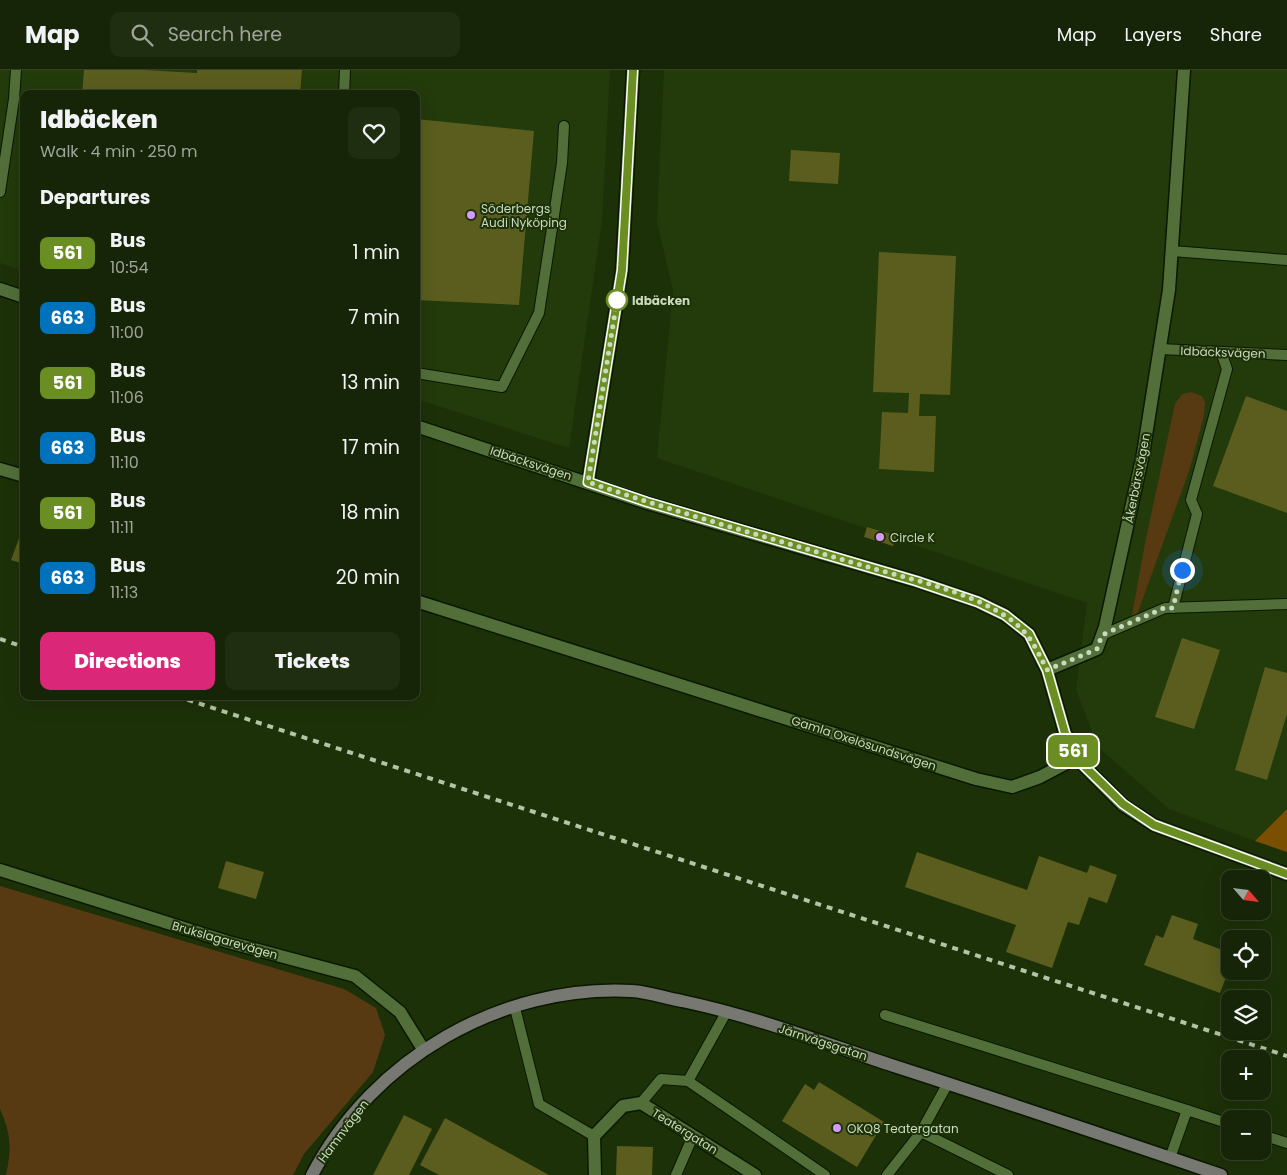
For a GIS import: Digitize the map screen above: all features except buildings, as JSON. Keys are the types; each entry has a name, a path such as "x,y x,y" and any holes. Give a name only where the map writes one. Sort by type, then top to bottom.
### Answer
{"main road":[{"name":"Järnvägsgatan","path":"423,1049 483,1017 515,1008 566,994 633,991 727,1011 1221,1175"},
{"name":"Hamnvägen","path":"312,1175 360,1104 423,1049"}],"street":[{"path":"588,482 622,270 633,70"},
{"name":"Åkerbärsvägen","path":"1047,670 1097,649 1102,635 1142,454 1169,290 1184,70"},
{"path":"0,289 20,296"},
{"name":"Idbäcksvägen","path":"420,427 647,502 916,581 978,602 1005,615 1029,634 1047,670 1065,733 1076,758"},
{"path":"0,469 20,475"},
{"name":"Gamla Oxelösundsvägen","path":"420,602 1003,785 1012,787 1040,777 1076,758"},
{"path":"1076,758 1123,804 1154,825 1287,874"},
{"name":"Brukslagarevägen","path":"0,870 228,942 355,976 400,1012 423,1049"},
{"name":"Teatergatan","path":"594,1136 624,1106 641,1103 755,1175"},
{"path":"594,1136 596,1175"}],"lane":[{"path":"0,192 14,99 16,70"},
{"path":"344,90 346,70"},
{"path":"420,374 502,387 539,313 562,163 564,126"},
{"path":"1172,251 1287,260"},
{"name":"Idbäcksvägen","path":"1160,349 1287,355"},
{"path":"1173,608 1197,514 1191,500 1227,369 1221,352"},
{"path":"1102,635 1164,608 1287,604"},
{"path":"515,1008 539,1104 594,1136"},
{"path":"688,1081 727,1011"},
{"path":"885,1015 1221,1121"},
{"path":"641,1103 661,1079 688,1081 825,1175"},
{"path":"887,1175 921,1132 948,1083"},
{"path":"1170,1158 1187,1110"},
{"path":"921,1132 1008,1175"},
{"path":"676,1175 693,1136"},
{"path":"1271,1138 1287,1143"}],"shaded area":[{"path":"0,70 610,70 602,221 569,448 420,400 420,90 20,90 20,270 0,263"},
{"name":"Idbäcken","path":"664,70 1287,70 1287,809 1255,841 1169,809 1098,747 1076,690 1087,603 657,458 673,290 657,222"},
{"path":"1191,392 1202,396 1205,402 1204,416 1189,471 1133,626 1130,626 1145,543 1175,404 1182,394"},
{"path":"1287,809 1287,852 1255,841"},
{"path":"0,886 344,989 376,1008 385,1035 373,1072 304,1154 293,1175 6,1175 10,1149 6,1126 0,1109"}],"railway":[{"path":"0,639 20,646"},
{"path":"188,700 1287,1056"}],"bus line":[{"name":"561","path":"633,70 622,270 588,482 647,502 916,581 978,602 1005,615 1029,634 1047,670 1065,733 1076,758 1123,804 1154,825 1179,836 1287,874"}],"place":[{"name":"Söderbergs Audi Nyköping","path":"471,215"},
{"name":"Idbäcken","path":"617,300"},
{"name":"Circle K","path":"880,537"},
{"name":"OKQ8 Teatergatan","path":"837,1128"}],"route":[{"path":"617,300 588,482 647,502 916,581 978,602 1005,615 1029,634 1047,670 1097,649 1102,635 1164,608 1173,608 1182,570"}]}
